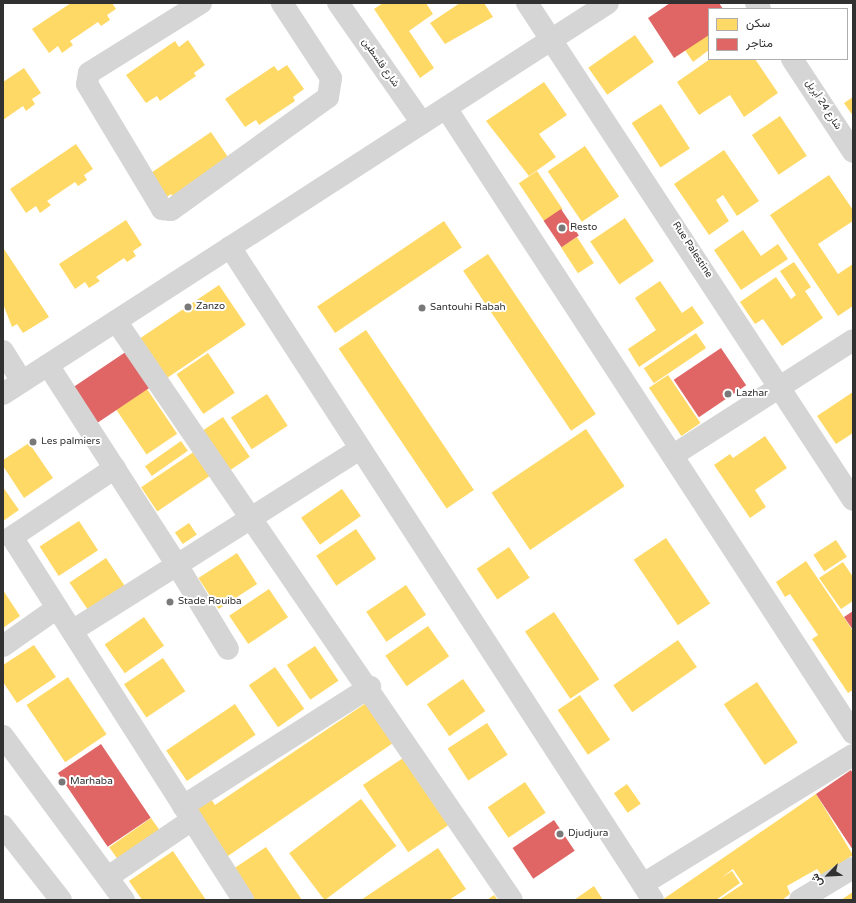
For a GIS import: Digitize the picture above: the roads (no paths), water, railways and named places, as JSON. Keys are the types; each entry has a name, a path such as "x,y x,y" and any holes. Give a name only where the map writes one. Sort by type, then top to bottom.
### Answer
{"street":[{"path":"201,3 90,73 87,84 162,209 171,210 328,97 331,78 282,3"},
{"name":"شارع فلسطين","path":"338,3 422,123"},
{"name":"Rue Palestine","path":"528,3 781,386 853,500"},
{"path":"3,394 608,3"},
{"name":"شارع 24 أبريل","path":"793,60 853,152"},
{"path":"446,108 675,454 853,733"},
{"path":"230,247 648,892 853,756"},
{"path":"116,321 370,687 512,900"},
{"path":"675,454 853,340"},
{"path":"3,352 22,381"},
{"path":"48,365 177,566 228,649"},
{"path":"72,631 254,518 360,449"},
{"path":"114,468 12,537 243,900"},
{"path":"3,646 57,608"},
{"path":"108,877 187,813 370,687"},
{"path":"3,736 124,900"},
{"path":"3,826 61,900"},
{"path":"800,900 853,868"}],"place":[{"name":"Resto","path":"562,228"},
{"name":"Zanzo","path":"188,307"},
{"name":"Santouhi Rabah","path":"422,308"},
{"name":"Lazhar","path":"728,394"},
{"name":"Les palmiers","path":"33,442"},
{"name":"Stade Rouiba","path":"170,602"},
{"name":"Marhaba","path":"62,782"},
{"name":"Djudjura","path":"560,834"}]}
